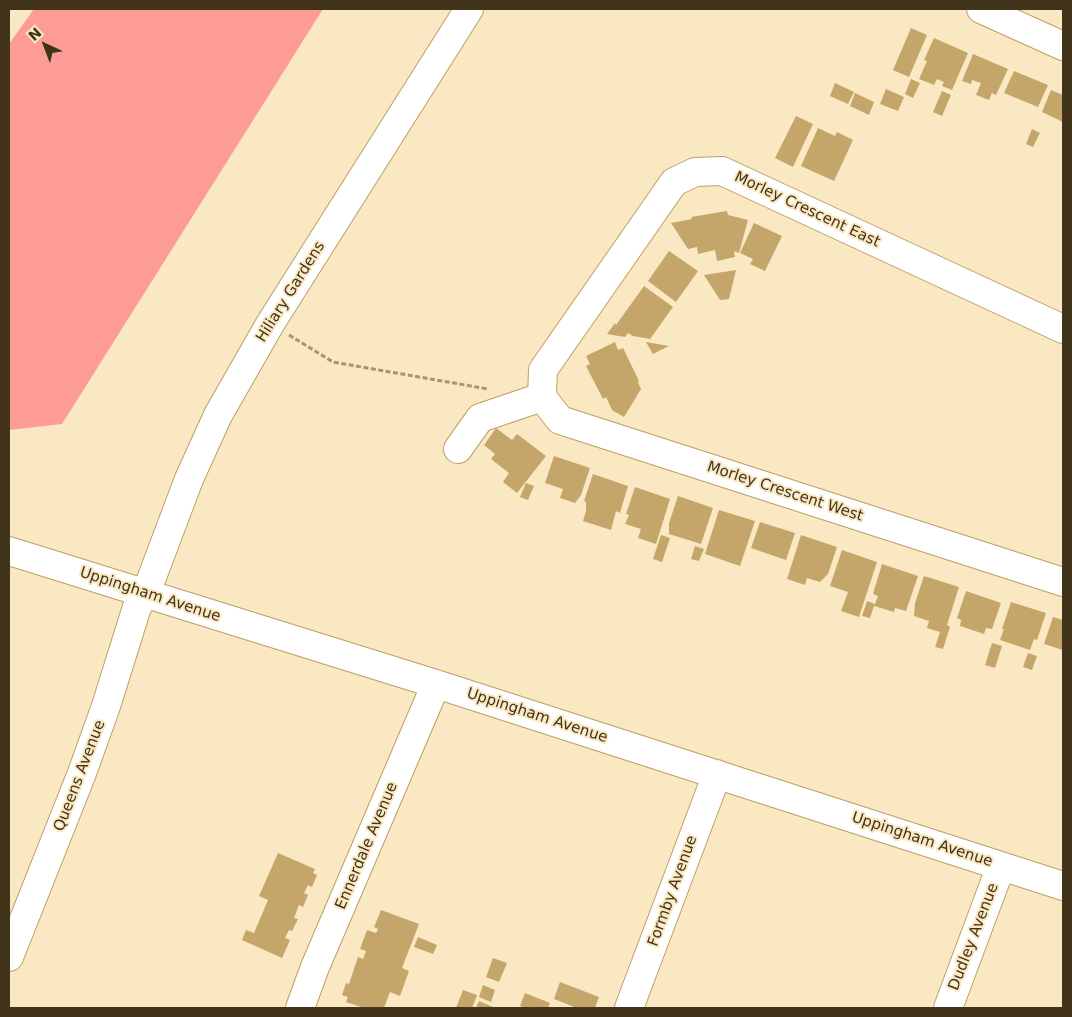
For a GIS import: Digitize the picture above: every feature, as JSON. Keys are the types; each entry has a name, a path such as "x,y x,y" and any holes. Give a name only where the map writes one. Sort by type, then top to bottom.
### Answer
{"street":[{"name":"Hiliary Gardens","path":"146,593 189,479 218,415 270,324 469,9"},
{"path":"989,10 1063,46"},
{"name":"Morley Crescent East","path":"534,399 543,370 674,182 696,172 722,171 1063,329"},
{"path":"458,449 480,418 534,399"},
{"name":"Morley Crescent West","path":"534,399 560,420 1063,582"},
{"name":"Uppingham Avenue","path":"9,551 436,684 1063,886"},
{"name":"Queens Avenue","path":"9,957 82,773 106,706 137,607 146,593"},
{"name":"Ennerdale Avenue","path":"300,1008 315,967 436,684"},
{"name":"Formby Avenue","path":"629,1008 717,774"},
{"name":"Dudley Avenue","path":"948,1008 1001,866"}],"path":[{"path":"270,324 333,362 494,390 534,399"}],"shaded area":[{"path":"34,9 323,9 62,424 9,430 9,44"}],"building":[{"path":"911,28 927,35 909,77 893,70"},
{"path":"934,38 968,53 952,90 942,86 944,82 937,79 934,85 919,79 927,61 924,60"},
{"path":"973,54 1008,69 996,95 992,93 989,100 976,95 981,83 972,80 971,84 962,81"},
{"path":"1014,71 1048,85 1038,107 1004,93"},
{"path":"911,79 920,83 913,98 905,94"},
{"path":"835,83 854,92 848,104 830,96"},
{"path":"886,89 904,97 898,111 880,104"},
{"path":"1051,90 1063,95 1063,122 1042,112"},
{"path":"942,91 951,95 942,116 933,112"},
{"path":"855,93 874,102 869,115 850,106"},
{"path":"796,116 813,124 793,167 775,158"},
{"path":"818,128 835,136 837,132 853,140 834,181 801,166"},
{"path":"1032,129 1040,133 1033,147 1026,144"},
{"path":"727,211 728,215 748,220 739,253 734,251 735,257 717,261 715,250 698,254 697,247 688,249 671,223 692,219 691,217"},
{"path":"754,223 782,236 765,271 750,264 753,259 740,253"},
{"path":"669,251 698,271 676,302 648,281"},
{"path":"736,270 729,299 720,300 704,275"},
{"path":"644,286 673,307 650,339 633,336 628,333 625,337 607,334 615,323 616,325"},
{"path":"615,342 618,350 623,348 641,389 624,417 612,410 606,397 603,399 586,366 590,364 586,356"},
{"path":"646,342 669,346 653,354"},
{"path":"496,428 512,440 517,434 546,456 517,493 503,482 509,473 491,459 495,454 484,445"},
{"path":"554,456 590,468 581,495 575,503 560,498 563,489 545,483"},
{"path":"593,474 628,486 620,513 616,511 611,530 583,521 586,511 586,502 584,501"},
{"path":"526,483 534,486 528,500 520,497"},
{"path":"635,487 670,499 656,544 638,538 641,529 625,524 629,515 626,514"},
{"path":"678,496 713,508 701,544 669,534 669,523"},
{"path":"719,510 755,521 740,566 705,554"},
{"path":"760,522 795,533 786,560 751,548"},
{"path":"661,535 670,538 662,562 653,559"},
{"path":"801,535 837,547 828,574 820,582 807,578 805,585 787,579"},
{"path":"695,546 704,549 699,561 691,559"},
{"path":"842,550 877,562 859,617 841,611 848,592 830,586"},
{"path":"882,564 918,576 906,611 895,608 894,612 874,606 870,618 862,616 867,601 875,604 878,596 873,594"},
{"path":"924,576 959,587 947,625 950,627 943,649 935,647 940,632 927,628 929,621 914,616 915,603"},
{"path":"966,591 1001,603 992,629 986,628 984,634 960,626 961,620 957,618"},
{"path":"1011,602 1046,613 1037,640 1034,639 1030,650 1000,640"},
{"path":"1053,617 1063,620 1063,650 1044,644"},
{"path":"992,643 1002,646 995,668 985,665"},
{"path":"1028,653 1037,656 1032,670 1023,667"},
{"path":"278,853 315,869 313,873 317,875 312,887 308,885 304,893 308,895 303,907 299,905 294,918 298,919 292,931 289,930 285,938 290,940 282,958 242,940 246,930 254,933 268,900 259,896"},
{"path":"381,910 419,924 402,968 409,971 400,996 390,992 384,1008 364,1008 346,1002 348,997 342,995 346,983 349,984 358,957 363,959 366,951 360,949 367,930 376,933 378,929 374,927"},
{"path":"418,937 437,945 433,954 414,947"},
{"path":"493,958 507,963 499,982 486,977"},
{"path":"560,982 599,997 595,1008 577,1008 554,999"},
{"path":"483,985 495,990 491,1002 479,997"},
{"path":"463,990 477,995 472,1008 456,1008"},
{"path":"525,993 550,1003 548,1008 526,1008 520,1006"},
{"path":"479,1001 493,1007 476,1008"}]}
